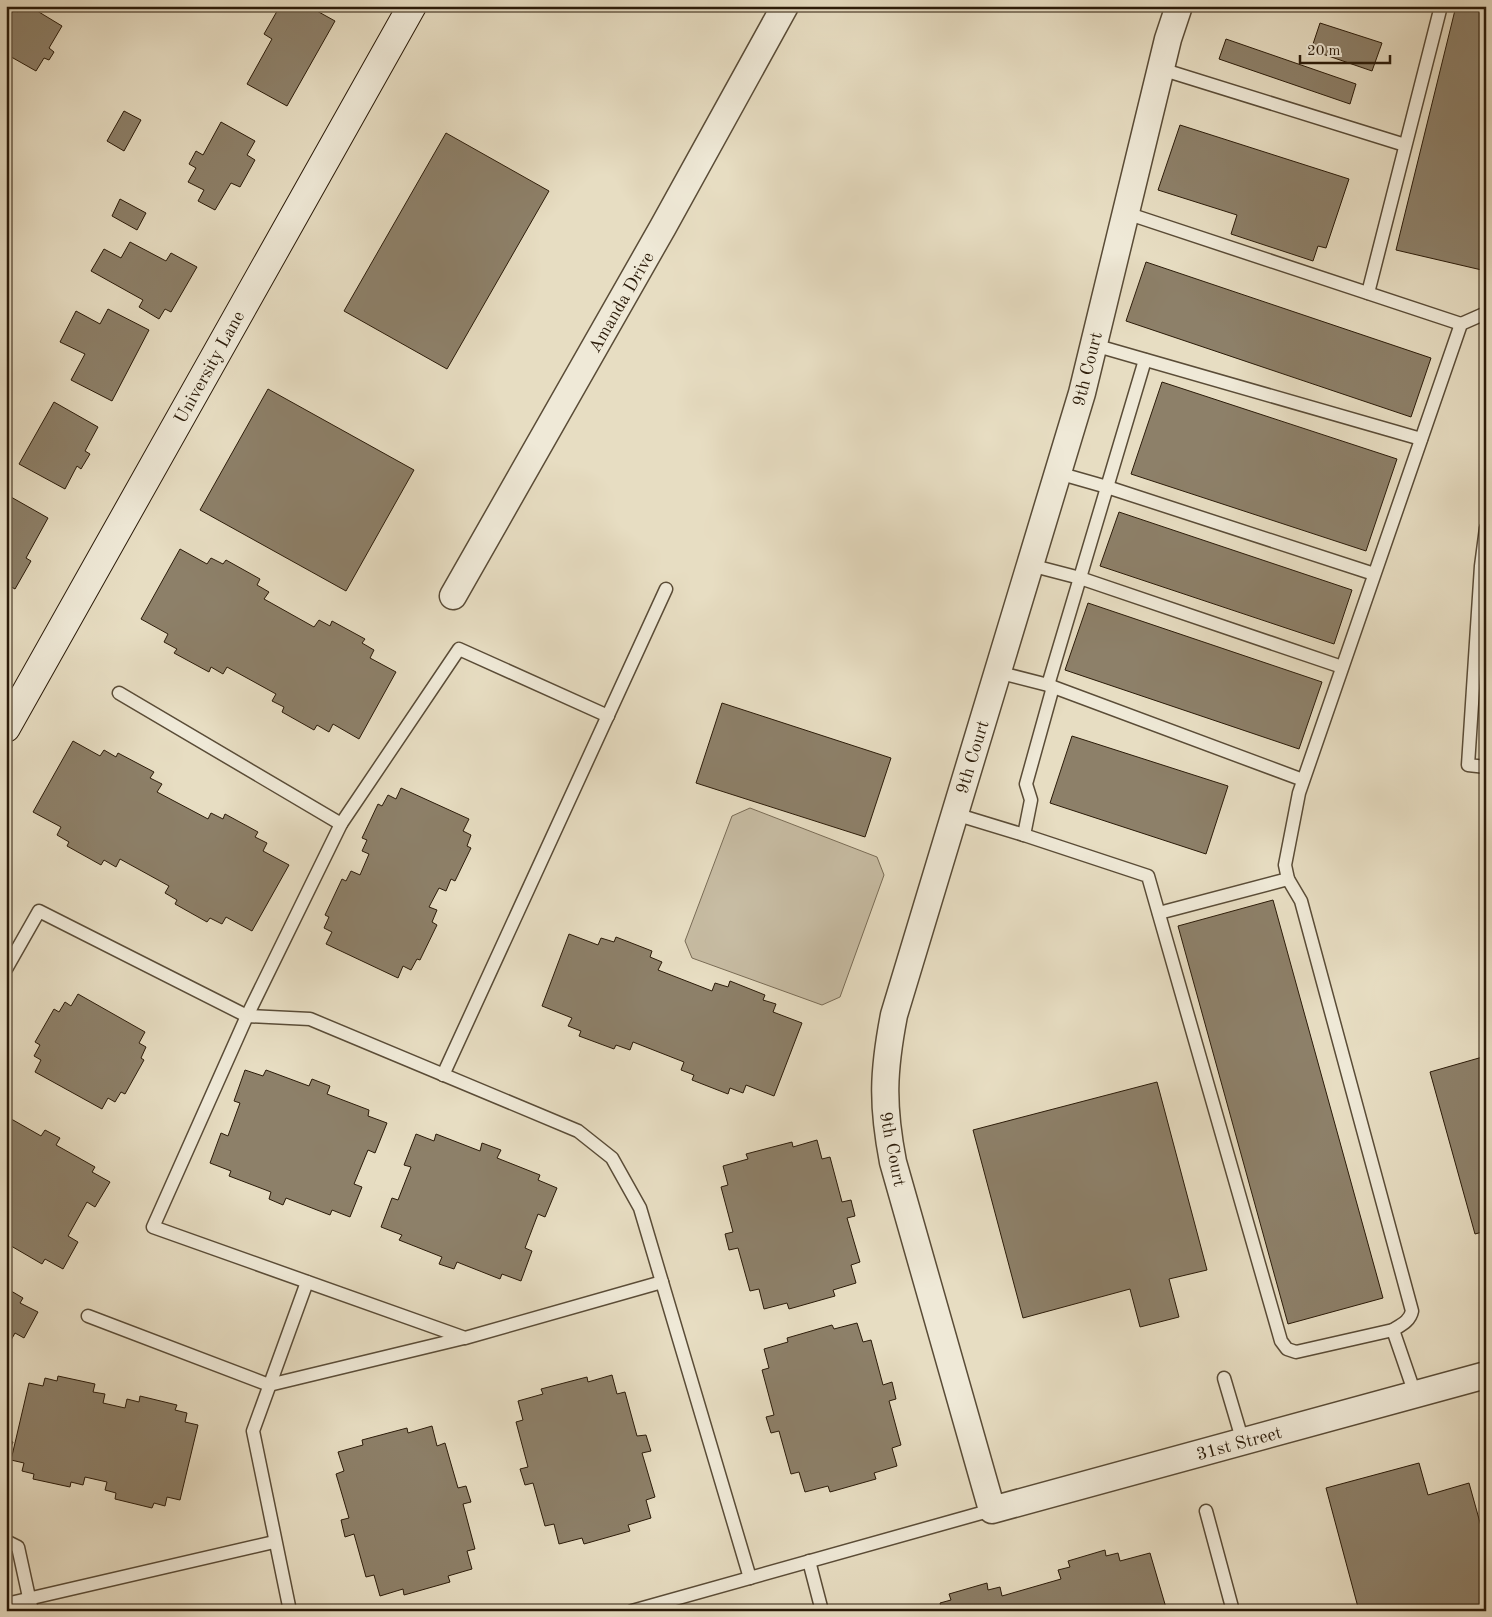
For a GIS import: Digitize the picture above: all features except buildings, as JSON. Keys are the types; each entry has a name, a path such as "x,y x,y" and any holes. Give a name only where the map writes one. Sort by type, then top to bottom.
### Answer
{"street":[{"name":"University Lane","path":"6,728 412,6"},
{"name":"Amanda Drive","path":"453,596 663,227 785,6"},
{"name":"9th Court","path":"992,1510 893,1162 886,1126 884,1089 887,1052 894,1015 1082,394 1160,70 1179,6"},
{"name":"31st Street","path":"992,1510 1486,1375"}],"lane":[{"path":"1368,294 1441,6"},
{"path":"1160,70 1405,145"},
{"path":"1126,213 1461,324 1486,312"},
{"path":"954,814 1148,876 1281,1341 1287,1349 1296,1352 1392,1330 1405,1322 1411,1316 1412,1311 1301,901 1288,879 1285,865 1303,780 1461,324"},
{"path":"1094,345 1421,439"},
{"path":"1024,835 1031,800 1026,784 1080,578 1145,360"},
{"path":"1058,473 1107,487 1374,574"},
{"path":"1486,528 1481,566 1468,764 1486,767"},
{"path":"1030,565 1080,578 1342,667"},
{"path":"443,1074 666,589"},
{"path":"465,1338 152,1227 247,1016 341,824 459,649 608,716"},
{"path":"998,672 1051,686 1303,780"},
{"path":"119,693 341,824"},
{"path":"1159,913 1288,879"},
{"path":"6,969 39,911 247,1016 310,1019 578,1131 612,1158 640,1208 750,1578"},
{"path":"290,1611 274,1542 253,1431 307,1282"},
{"path":"88,1316 269,1385 465,1338 662,1282"},
{"path":"1392,1330 1415,1394"},
{"path":"1224,1378 1243,1442"},
{"path":"632,1611 992,1510"},
{"path":"1206,1511 1233,1611"},
{"path":"6,1541 18,1547 31,1605"},
{"path":"6,1604 31,1605 274,1542"},
{"path":"809,1561 822,1611"}],"shaded area":[{"path":"750,808 877,857 884,875 840,997 822,1005 692,958 685,941 732,816"}]}
